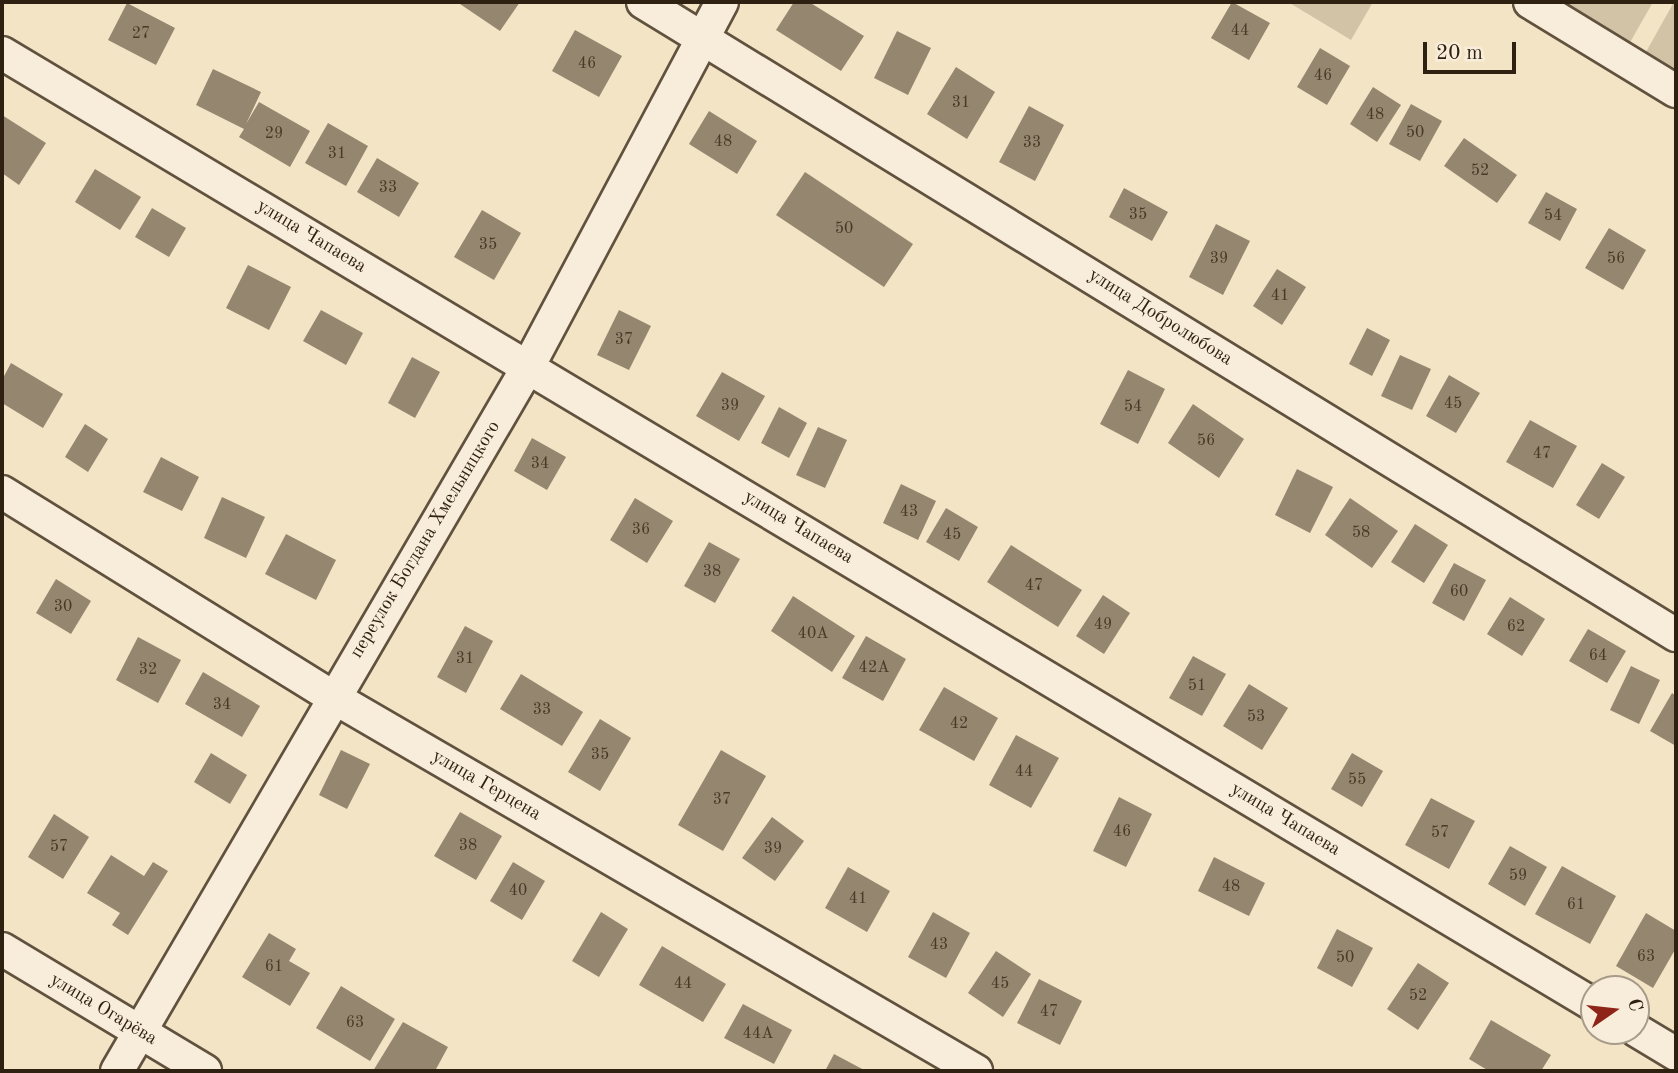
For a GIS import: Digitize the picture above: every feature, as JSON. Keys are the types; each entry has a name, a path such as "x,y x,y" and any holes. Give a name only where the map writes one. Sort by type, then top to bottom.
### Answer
{"street":[{"name":"улица Добролюбова","path":"643,2 1676,635"},
{"name":"переулок Богдана Хмельницкого","path":"117,1071 528,367 722,2"},
{"path":"1530,2 1676,91"},
{"name":"улица Чапаева","path":"2,52 1580,997"},
{"name":"улица Герцена","path":"2,492 333,697 976,1071"},
{"name":"улица Огарёва","path":"2,949 205,1071"},
{"path":"1650,1038 1676,1054"}],"shaded area":[{"path":"1288,2 1373,2 1351,40"},
{"path":"1547,2 1653,2 1628,46"},
{"path":"1676,2 1676,80 1642,59"}],"building":[{"path":"457,2 520,2 500,31"},
{"path":"794,2 809,2 864,36 841,71 776,30"},
{"path":"1232,2 1270,23 1249,60 1211,38"},
{"path":"127,3 175,28 156,65 108,40"},
{"path":"575,30 622,56 599,97 552,71"},
{"path":"897,31 931,48 908,95 874,78"},
{"path":"1320,48 1350,66 1327,105 1297,87"},
{"path":"956,67 995,92 967,139 927,114"},
{"path":"213,69 261,92 246,124 259,102 310,131 290,167 239,137 244,129 196,105"},
{"path":"1373,87 1401,105 1377,142 1350,124"},
{"path":"1411,104 1442,121 1420,161 1389,144"},
{"path":"1029,106 1064,125 1035,181 999,162"},
{"path":"709,111 757,141 737,174 689,144"},
{"path":"2,115 46,143 19,185 2,173"},
{"path":"328,123 368,146 346,186 305,163"},
{"path":"1464,138 1517,175 1497,203 1444,166"},
{"path":"377,158 419,183 399,217 357,192"},
{"path":"95,169 141,197 120,230 75,202"},
{"path":"805,172 913,244 884,287 776,215"},
{"path":"1124,188 1168,212 1152,241 1109,217"},
{"path":"1546,192 1577,209 1560,241 1528,223"},
{"path":"152,208 186,228 169,257 135,237"},
{"path":"482,210 521,233 494,280 454,257"},
{"path":"1216,224 1250,241 1223,295 1189,277"},
{"path":"1609,228 1646,250 1623,290 1585,268"},
{"path":"248,265 291,287 269,330 226,308"},
{"path":"1277,269 1306,287 1282,325 1253,306"},
{"path":"321,310 363,333 346,365 303,341"},
{"path":"619,310 651,326 629,370 597,355"},
{"path":"1367,328 1390,340 1372,376 1349,364"},
{"path":"1400,355 1431,369 1412,410 1381,396"},
{"path":"412,357 440,372 415,418 388,403"},
{"path":"11,363 63,394 43,428 2,403 2,380"},
{"path":"1128,370 1165,389 1138,444 1100,424"},
{"path":"722,372 765,396 739,441 696,416"},
{"path":"1449,375 1480,393 1456,433 1426,416"},
{"path":"1193,404 1244,439 1219,478 1168,443"},
{"path":"779,407 807,423 789,458 761,443"},
{"path":"1530,420 1577,446 1553,488 1506,462"},
{"path":"85,424 108,439 88,472 65,457"},
{"path":"818,427 847,440 825,488 796,475"},
{"path":"532,438 566,457 547,490 514,471"},
{"path":"161,457 199,477 182,511 143,492"},
{"path":"1602,463 1625,477 1599,519 1576,505"},
{"path":"1297,469 1333,487 1310,533 1275,515"},
{"path":"901,484 936,501 918,540 883,523"},
{"path":"222,497 265,517 246,558 204,538"},
{"path":"635,498 673,521 647,563 610,540"},
{"path":"1350,498 1398,531 1372,568 1325,535"},
{"path":"946,508 978,527 959,561 926,542"},
{"path":"1415,524 1448,545 1424,583 1391,562"},
{"path":"286,534 336,560 316,600 265,574"},
{"path":"709,542 740,559 715,603 684,586"},
{"path":"1011,545 1082,590 1058,627 987,582"},
{"path":"1454,563 1486,580 1464,621 1432,603"},
{"path":"56,579 91,601 71,634 36,613"},
{"path":"1103,595 1130,613 1104,654 1076,636"},
{"path":"793,596 855,636 832,672 771,631"},
{"path":"1510,597 1545,619 1522,656 1487,634"},
{"path":"465,626 493,641 466,693 437,677"},
{"path":"1588,629 1626,651 1607,683 1569,661"},
{"path":"866,636 906,659 883,701 842,678"},
{"path":"138,637 181,660 158,703 116,680"},
{"path":"1193,656 1226,674 1202,716 1169,698"},
{"path":"1631,666 1660,680 1639,724 1610,710"},
{"path":"203,672 260,706 242,737 185,704"},
{"path":"521,674 583,712 562,746 500,709"},
{"path":"1249,684 1288,708 1262,750 1223,726"},
{"path":"944,687 998,718 974,761 919,730"},
{"path":"1672,693 1676,696 1676,746 1650,731"},
{"path":"600,719 631,738 600,791 568,772"},
{"path":"1016,735 1059,758 1031,808 989,785"},
{"path":"341,750 370,764 347,809 319,795"},
{"path":"721,750 766,776 723,851 678,825"},
{"path":"211,753 247,775 230,804 194,782"},
{"path":"1352,753 1383,771 1362,807 1331,789"},
{"path":"1119,797 1152,814 1126,867 1093,851"},
{"path":"1431,798 1475,821 1449,869 1405,845"},
{"path":"460,812 502,836 476,880 434,856"},
{"path":"54,814 89,837 63,879 28,857"},
{"path":"772,817 804,841 775,881 742,858"},
{"path":"1510,846 1547,867 1525,906 1488,884"},
{"path":"111,855 144,876 153,862 168,871 128,935 112,925 120,913 87,893"},
{"path":"1214,857 1265,883 1249,916 1198,891"},
{"path":"513,862 545,881 522,920 490,901"},
{"path":"1562,866 1616,896 1590,944 1535,914"},
{"path":"848,867 890,891 867,932 825,908"},
{"path":"601,912 628,929 599,977 572,961"},
{"path":"933,912 970,933 946,978 908,957"},
{"path":"1646,913 1676,931 1676,948 1653,988 1650,986 1650,975 1631,975 1616,966"},
{"path":"1337,929 1373,948 1352,987 1317,968"},
{"path":"269,933 296,949 289,961 310,973 290,1006 242,977"},
{"path":"662,946 726,984 703,1022 639,985"},
{"path":"996,951 1031,974 1003,1017 968,993"},
{"path":"1418,963 1449,983 1418,1030 1387,1009"},
{"path":"1039,979 1082,1001 1060,1045 1017,1023"},
{"path":"341,986 395,1019 370,1061 316,1028"},
{"path":"743,1004 792,1030 774,1064 724,1038"},
{"path":"1491,1020 1551,1055 1541,1071 1489,1071 1469,1059"},
{"path":"403,1022 448,1047 435,1071 373,1071"},
{"path":"834,1054 866,1071 825,1071"}]}
